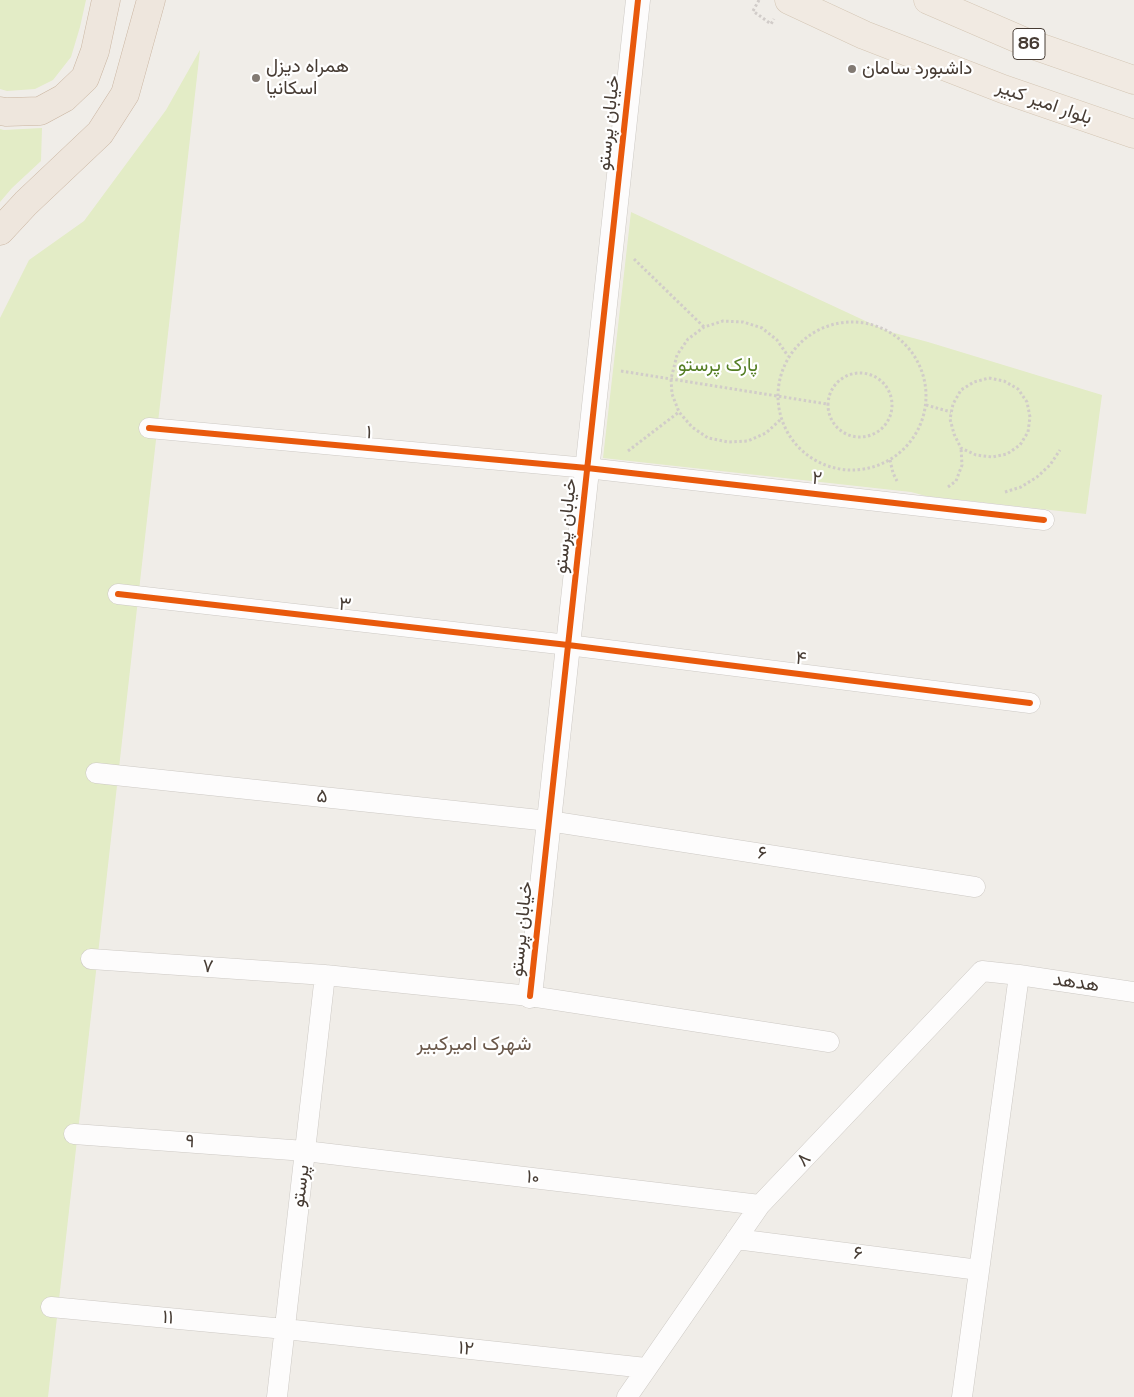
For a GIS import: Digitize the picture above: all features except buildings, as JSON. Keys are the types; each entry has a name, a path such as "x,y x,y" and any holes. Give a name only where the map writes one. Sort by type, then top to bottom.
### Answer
{"highway":[{"path":"0,111 40,111 64,98 85,78 95,51 106,0"},
{"path":"0,231 26,203 100,133 124,94 151,0"}],"main road":[{"name":"بلوار امیر کبیر","path":"789,0 864,34 938,64 1003,89 1134,134"},
{"name":"86","path":"928,0 1030,44 1134,80"}],"street":[{"name":"خیابان پرستو","path":"530,996 568,645 595,469 598,367 638,0"},
{"name":"۱","path":"149,428 595,469"},
{"name":"۲","path":"595,469 1044,520"},
{"name":"۳","path":"118,594 568,645"},
{"name":"۴","path":"568,645 1030,702"},
{"name":"۵","path":"96,773 549,821"},
{"name":"۶","path":"549,821 975,888"},
{"name":"۷","path":"91,959 325,975 530,996"},
{"name":"۸","path":"627,1397 760,1205 982,971 1019,975"},
{"name":"پرستو","path":"277,1397 325,975"},
{"path":"962,1397 1019,975"},
{"name":"هدهد","path":"1019,975 1134,992"},
{"path":"530,996 829,1042"},
{"name":"۹","path":"74,1134 305,1151"},
{"name":"۱۰","path":"305,1151 760,1205"},
{"name":"۶","path":"736,1239 979,1270"},
{"name":"۱۱","path":"52,1308 285,1329"},
{"name":"۱۲","path":"285,1329 646,1368"}],"path":[{"path":"759,0 753,11 771,24"},
{"path":"612,238 704,327"},
{"path":"780,420 766,433 748,441 728,442 708,438 692,427 679,412 672,394 671,379 677,355 688,339 704,327 723,321 743,322 762,328 777,340 788,356"},
{"path":"844,322 866,323 887,331 906,344 918,362 926,383 926,406 920,427 908,446 890,460 871,469 848,471 827,467 807,456 791,440 780,420 777,396 779,376 788,356 803,339 822,328 844,322"},
{"path":"598,367 827,404"},
{"path":"850,373 871,374 887,386 893,405 886,424 870,436 849,436 833,423 827,404 834,385 850,373"},
{"path":"943,492 956,481 962,465 961,448 954,434 950,419 953,404 961,390 974,382 989,378 1004,381 1018,389 1027,402 1030,416 1028,432 1020,445 1006,454 992,457 976,455 961,448"},
{"path":"926,406 951,412"},
{"path":"595,469 679,412"},
{"path":"1004,492 1021,487 1037,477 1050,465 1060,450"},
{"path":"890,460 893,474 900,485"},
{"path":"950,485 959,488"}],"green space":[{"path":"0,0 86,0 71,57 53,80 35,89 7,91 0,89"},
{"path":"200,50 48,1397 0,1397 0,318 29,260 84,221 166,110"},
{"path":"42,128 41,161 0,202 0,129"},
{"name":"پارک پرستو","path":"631,212 887,331 1102,395 1086,514 926,496 911,492 603,458"}],"cycle path":[{"path":"530,996 638,0"},
{"path":"149,428 587,468 1044,520"},
{"path":"118,594 568,645 1030,703"}],"place":[{"name":"داشبورد سامان","path":"852,69"},
{"name":"همراه دیزل اسکانیا","path":"256,78"}],"district":[{"name":"شهرک امیرکبیر","path":"474,1045"}]}
